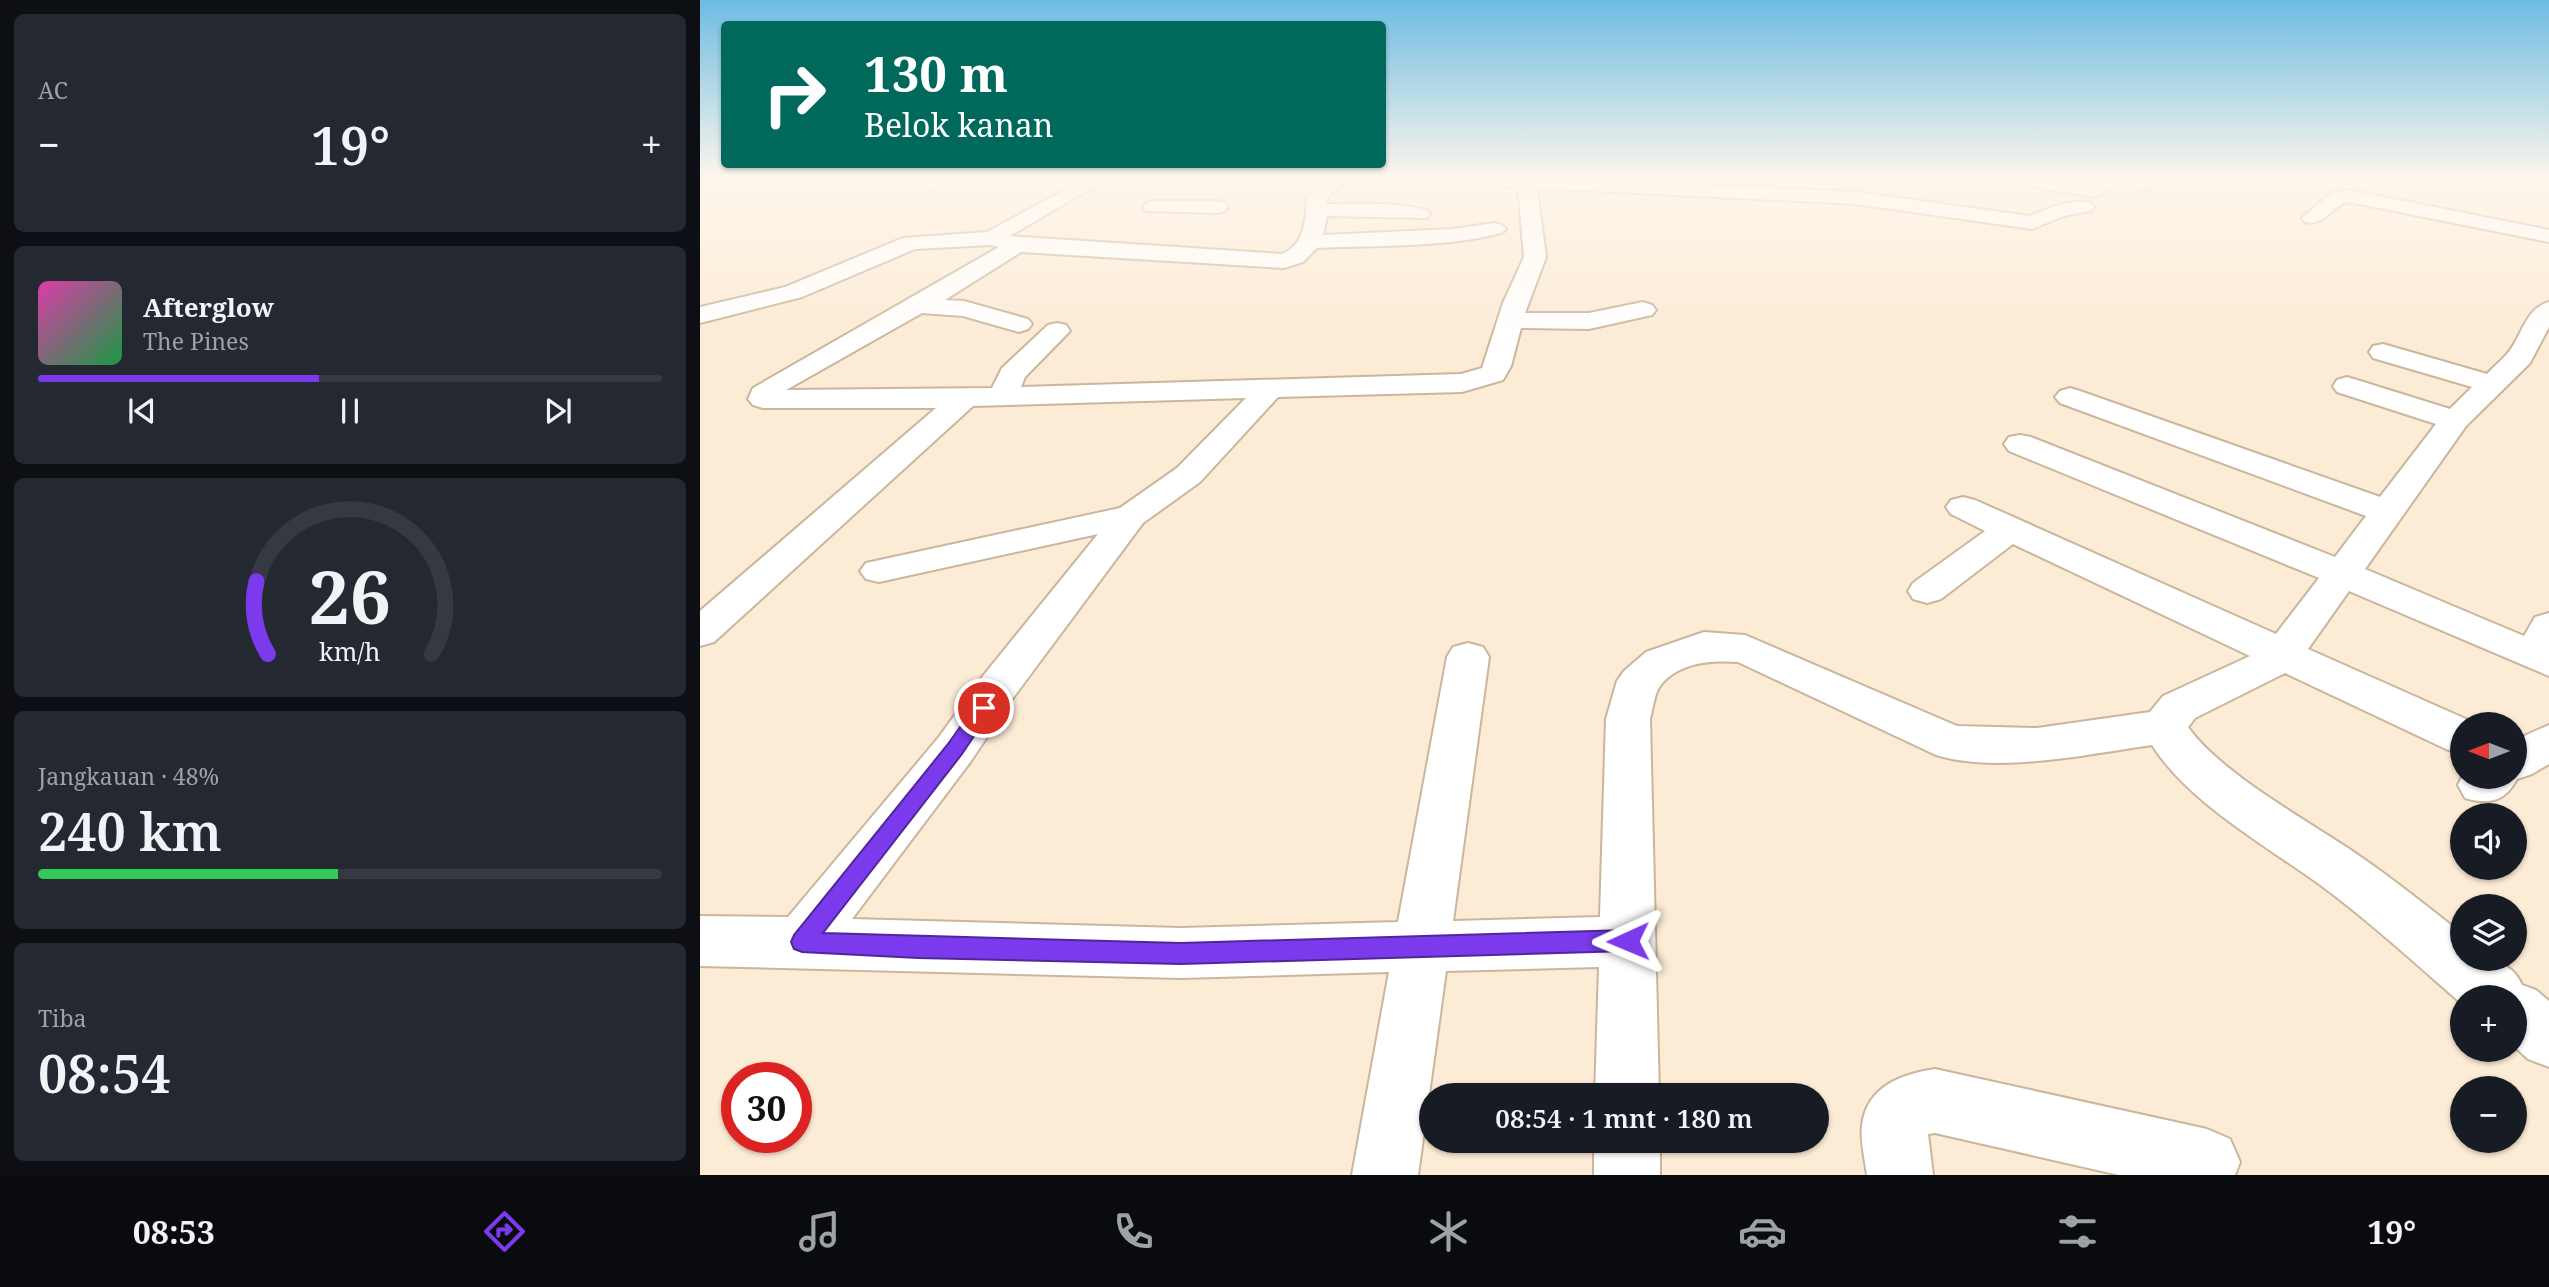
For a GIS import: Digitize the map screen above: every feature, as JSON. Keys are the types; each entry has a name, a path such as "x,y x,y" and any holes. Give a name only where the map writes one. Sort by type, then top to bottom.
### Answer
{"street":[{"path":"1017,234 918,304 776,384 763,394 764,399 1003,398 1462,383 1479,380 1493,374 1521,287 1510,248 1520,234"},
{"path":"1144,253 1162,234"},
{"path":"700,315 793,292 911,243 1005,242 1245,260 1291,259 1308,249 1313,234"},
{"path":"1510,248 1520,234"},
{"path":"2516,234 2534,239"},
{"path":"1311,242 1452,235 1510,248"},
{"path":"1237,236 1232,249 1245,260 1248,272 1304,274"},
{"path":"918,304 964,309 1019,324"},
{"path":"1510,320 1577,321 1643,310"},
{"path":"1627,1083 1628,719 1639,681 1661,662 1704,646 1745,649 1952,743 2037,745 2164,727 2179,707 2259,670 2283,654 2455,420 2520,357 2541,318 2549,310"},
{"path":"1003,398 1012,373 1057,331"},
{"path":"2383,352 2491,384"},
{"path":"2347,386 2455,420"},
{"path":"879,571 1131,516 1160,499 1187,478 1269,390"},
{"path":"2070,397 2388,512"},
{"path":"700,633 964,398"},
{"path":"2020,444 2343,574 2545,648"},
{"path":"1963,508 2450,731"},
{"path":"802,942 955,749 1006,676 1131,516"},
{"path":"1927,591 2010,529"},
{"path":"1385,1175 1468,657"},
{"path":"2164,727 2169,739 2211,778 2357,883 2483,985"},
{"path":"700,942 802,942 1181,953 1628,941"},
{"path":"2527,1020 2549,1038"},
{"path":"1900,1175 1894,1125 1910,1105 1935,1101 2207,1162"},
{"path":"1627,1153 1627,1175"}],"route":[{"path":"984,708 955,749 802,942 1181,953 1628,941"}]}
